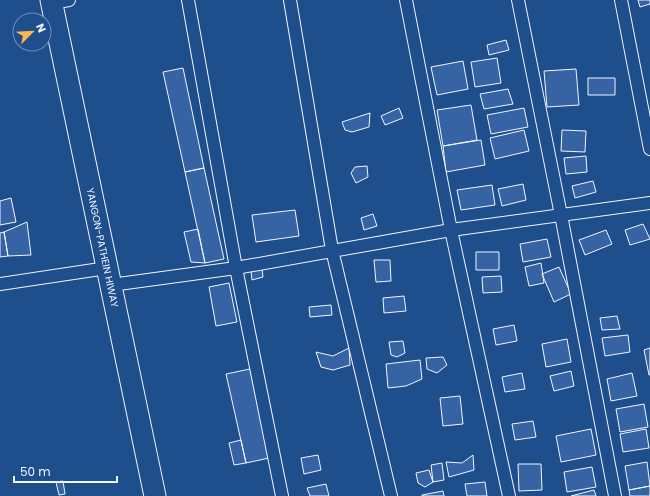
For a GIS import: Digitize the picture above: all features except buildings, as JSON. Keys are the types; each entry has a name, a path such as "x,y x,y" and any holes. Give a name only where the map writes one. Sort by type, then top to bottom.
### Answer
{"highway":[{"name":"YANGON-PATHEIN HIWAY","path":"58,1 109,277 155,496"}],"street":[{"path":"188,0 236,268 282,496"},
{"path":"290,0 332,250 391,496"},
{"path":"406,0 451,230 509,496"},
{"path":"518,0 615,496"},
{"path":"621,0 650,149"},
{"path":"0,284 236,268 451,230 650,203"}]}
